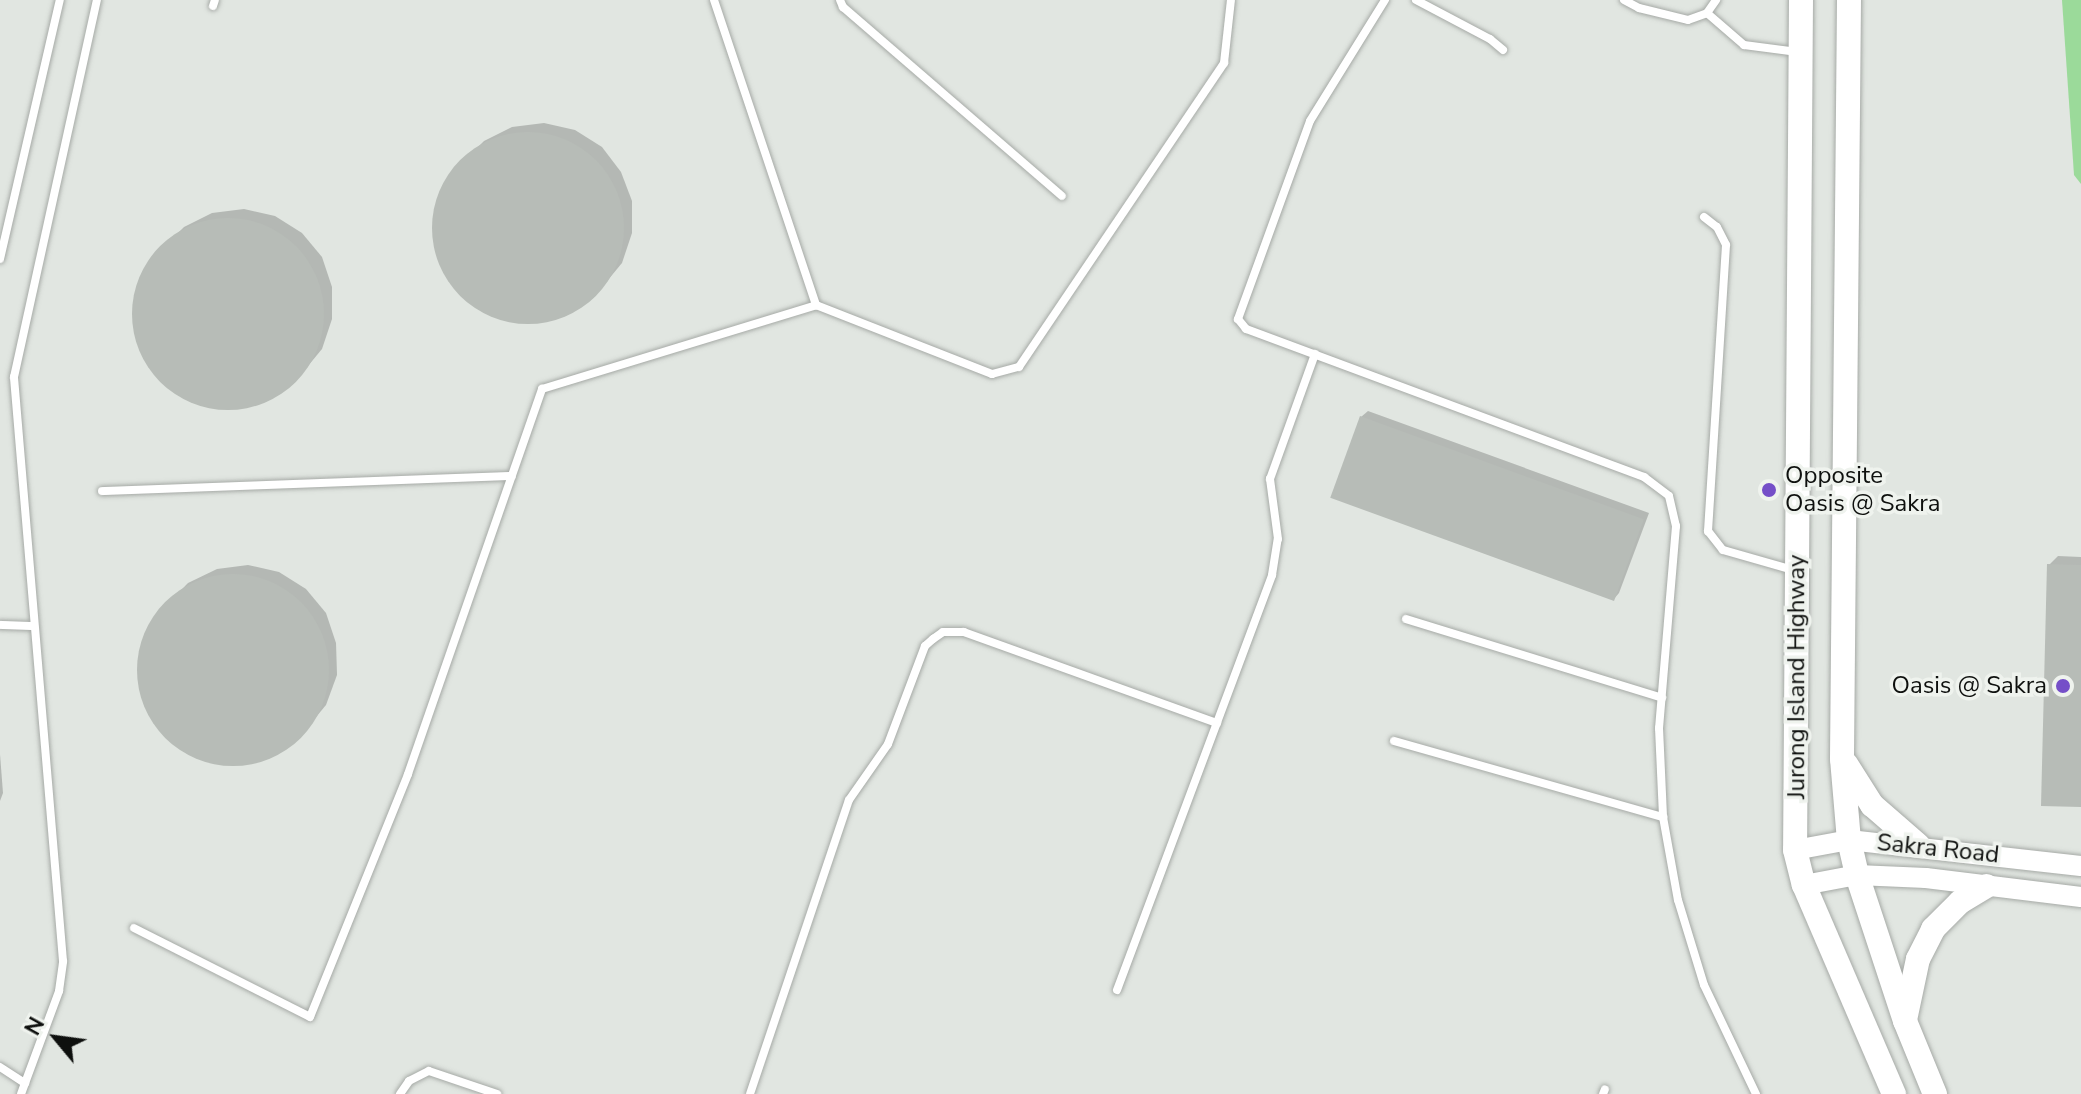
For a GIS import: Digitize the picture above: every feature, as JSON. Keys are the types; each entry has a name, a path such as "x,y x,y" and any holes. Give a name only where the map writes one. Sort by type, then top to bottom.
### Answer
{"main road":[{"name":"Jurong Island Highway","path":"1801,0 1795,850 1804,885 1894,1094"},
{"name":"Jurong Island Highway","path":"1849,0 1842,759 1849,840 1857,875 1905,1021 1935,1094"},
{"path":"1842,759 1872,805 1918,845"},
{"path":"1905,1021 1918,959 1933,929 1960,902 1987,886"}],"street":[{"name":"Sakra Road","path":"1795,850 1849,840 1918,845 2081,866"},
{"name":"Sakra Road","path":"1804,885 1857,875 1926,878 2081,897"}],"lane":[{"path":"0,259 60,0"},
{"path":"21,1094 59,991 63,961 14,377 97,0"},
{"path":"714,0 816,305"},
{"path":"840,0 843,7 1062,196"},
{"path":"134,928 310,1017 408,774 542,389 816,305 992,374 1019,367 1224,63 1231,0"},
{"path":"1385,0 1310,121 1238,314 1240,324 1246,329 1644,477 1661,488 1673,506 1676,526 1662,698 1663,817 1678,900 1704,985 1756,1094"},
{"path":"1416,0 1490,39 1503,50"},
{"path":"1624,0 1639,8 1688,20 1707,13 1716,0"},
{"path":"1707,13 1744,45 1801,53"},
{"path":"1704,217 1717,227 1726,245 1708,531 1723,550 1797,572"},
{"path":"1117,990 1278,555 1270,479 1315,354"},
{"path":"102,491 512,476"},
{"path":"1406,619 1662,698"},
{"path":"0,625 34,626"},
{"path":"750,1094 849,800 888,744 925,646 933,639 943,632 964,632 1217,723"},
{"path":"1394,741 1663,817"},
{"path":"0,1067 25,1083"},
{"path":"400,1094 409,1081 429,1071 497,1094"}],"shaded area":[{"path":"2062,0 2081,0 2081,184 2074,175"}],"building":[{"path":"528,132 565,139 596,160 617,191 624,228 617,265 596,296 565,317 528,324 491,317 460,296 439,265 432,228 439,191 460,160 491,139"},
{"path":"228,218 265,225 296,246 317,277 324,314 317,351 296,382 265,403 228,410 191,403 160,382 139,351 132,314 139,277 160,246 191,225"},
{"path":"1360,416 1644,519 1614,601 1330,498"},
{"name":"Oasis @ Sakra","path":"2047,564 2081,565 2081,807 2041,806"},
{"path":"233,574 270,581 301,602 322,633 329,670 322,707 301,738 270,759 233,766 196,759 165,738 144,707 137,670 144,633 165,602 196,581"}],"place":[{"name":"Opposite Oasis @ Sakra","path":"1769,490"},
{"name":"Oasis @ Sakra","path":"2063,686"}]}
